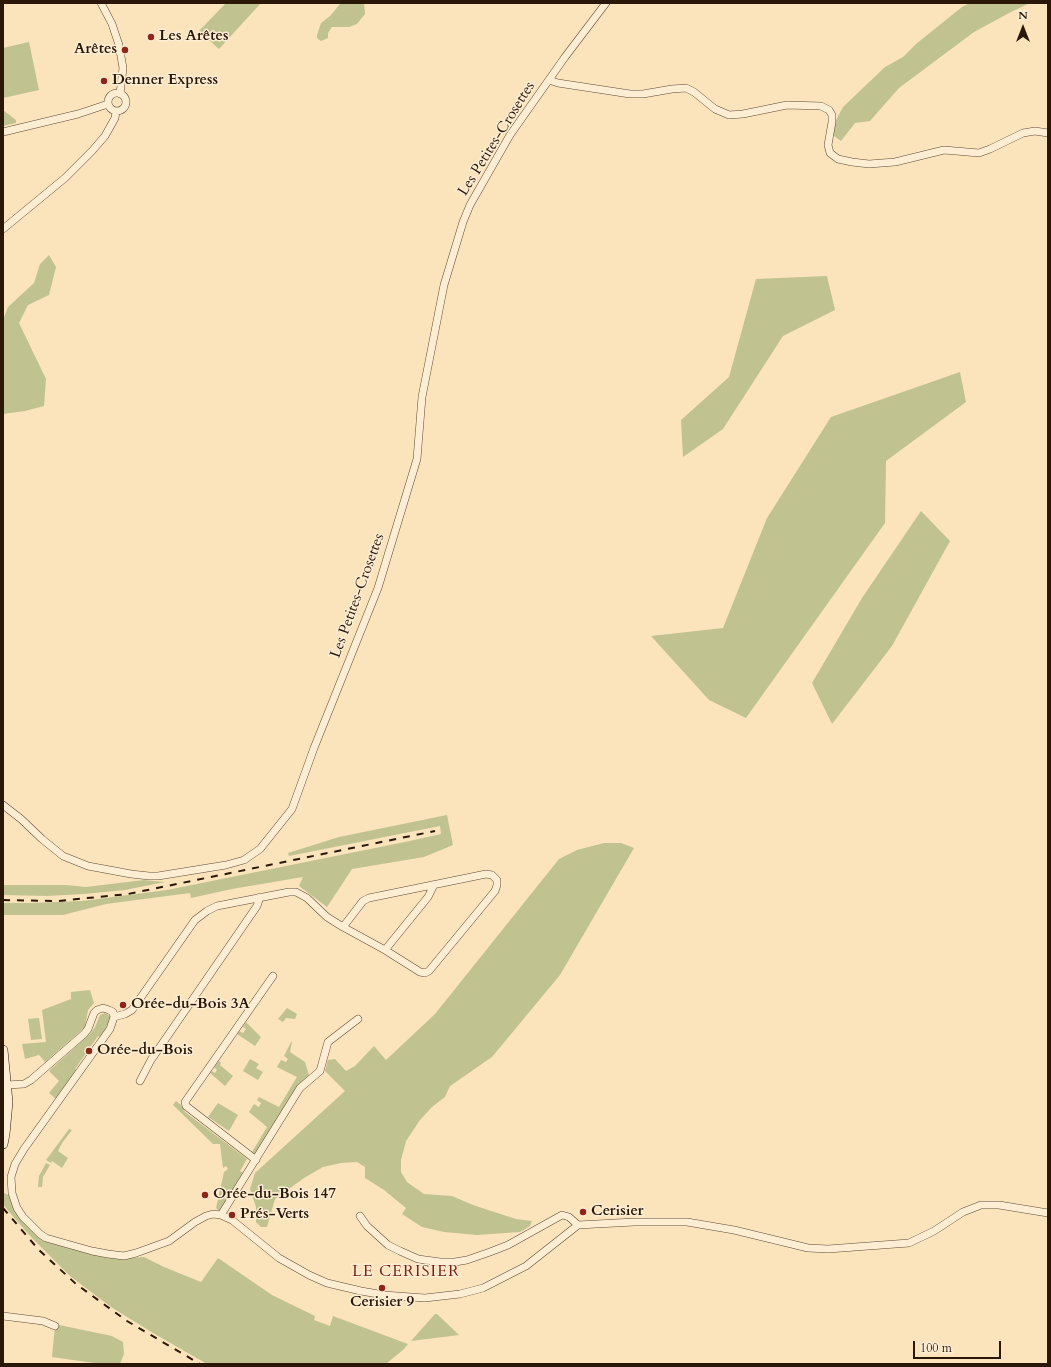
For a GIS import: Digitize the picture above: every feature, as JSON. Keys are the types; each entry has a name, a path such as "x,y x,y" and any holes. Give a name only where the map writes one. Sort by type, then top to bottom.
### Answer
{"main road":[{"path":"3,1050 8,1086 6,1134 3,1144"}],"street":[{"path":"101,3 112,24 119,45 123,68 120,94"},
{"name":"Les Petites-Crosettes","path":"3,805 63,856 88,866 149,876 158,876 226,865 244,860 260,849 292,809 314,748 378,588 415,466 417,459 422,397 444,285 463,222 470,205 510,135 606,3"},
{"name":"Les Petites-Crosettes","path":"549,80 558,84 630,94 643,94 672,88 686,88 694,92 715,110 729,115 743,114 787,105 821,106 830,110 832,115 832,126 828,142 829,150 832,155 838,159 869,164 895,162 944,150 979,153 1023,133 1048,133"},
{"path":"117,93 120,94 126,99 126,105 123,109 116,112 110,109 108,100 111,95 117,93"},
{"path":"3,132 78,114 108,104"},
{"path":"3,229 65,178 92,151 105,136 115,118 116,112"},
{"path":"114,1017 132,1010 199,916 222,904 289,892 299,893 307,898 323,915 386,950 420,972 428,972 495,891 498,885 495,877 488,874 366,899 343,926"},
{"path":"386,950 428,897 434,885"},
{"path":"140,1082 151,1060 257,906 260,897"},
{"path":"256,1160 186,1106 185,1102 273,976"},
{"path":"8,1086 24,1084 33,1078 84,1034 88,1029 94,1013 98,1009 103,1008 109,1010 112,1012 114,1017 110,1029 18,1156 12,1171 11,1184 12,1193 23,1216 40,1234 46,1238 92,1251 124,1256 169,1241 206,1216 213,1214 222,1215 232,1220 286,1262 309,1275 327,1283 370,1293 425,1298 460,1294 483,1288 526,1266 578,1225 634,1222 687,1222 734,1230 808,1248 828,1248 909,1243 934,1231 963,1212 981,1205 999,1205 1048,1213"},
{"path":"222,1215 300,1088 320,1071 328,1042 358,1019"},
{"path":"360,1216 377,1236 400,1251 418,1259 440,1262 467,1260 490,1252 508,1245 562,1215 569,1216 578,1225"},
{"path":"3,1316 43,1321 55,1326"}],"green space":[{"path":"226,3 261,3 219,49 199,31"},
{"path":"341,3 364,3 365,14 357,24 349,27 332,27 328,33 328,38 321,41 317,38 317,35 321,23 330,16"},
{"path":"970,3 1030,3 974,32 899,88 870,121 855,123 841,141 833,135 835,122 843,107 885,67 903,57 916,44 962,7"},
{"path":"29,42 39,90 3,98 3,48"},
{"path":"3,110 16,120 16,123 3,126"},
{"path":"49,255 56,267 49,295 28,305 19,323 46,379 44,406 25,411 3,414 3,320 8,307 34,283 40,264"},
{"path":"827,276 835,310 783,336 723,429 683,457 681,420 729,377 756,279"},
{"path":"960,372 966,402 886,461 885,523 746,718 709,700 651,636 723,628 767,518 831,417"},
{"path":"921,511 950,541 892,646 832,724 812,683 862,598"},
{"path":"447,815 453,845 424,857 352,869 327,907 299,886 303,877 232,889 191,898 190,893 106,904 63,915 3,915 3,903 82,901 167,890 441,834 440,826 289,856 288,853 339,837"},
{"path":"604,843 621,843 634,848 560,975 492,1057 450,1086 445,1097 432,1107 420,1120 406,1141 401,1160 401,1172 407,1182 424,1194 452,1196 473,1205 516,1219 532,1221 530,1226 520,1232 477,1235 444,1232 422,1227 402,1214 406,1208 384,1190 365,1178 365,1167 357,1162 341,1163 323,1167 304,1178 275,1199 267,1227 261,1227 256,1222 256,1207 250,1189 255,1173 345,1091 325,1071 328,1060 335,1059 346,1071 355,1066 374,1046 386,1060 435,1014 559,859 577,850"},
{"path":"144,880 165,882 125,890 84,894 47,896 3,895 3,885 66,885 86,887"},
{"path":"90,990 94,1003 88,1010 85,1027 45,1062 39,1055 25,1059 22,1044 46,1042 42,1010 71,999 71,992"},
{"path":"287,1008 297,1014 295,1019 286,1018 283,1022 278,1019"},
{"path":"105,1013 110,1016 110,1019 101,1038 98,1036 75,1069 78,1071 56,1099 49,1093 59,1081 49,1071 90,1034 100,1015"},
{"path":"39,1018 42,1039 31,1040 28,1019"},
{"path":"246,1022 261,1037 255,1046 237,1034 239,1031 243,1033 246,1029 243,1027"},
{"path":"291,1042 290,1052 305,1062 309,1075 302,1082 257,1155 252,1152 267,1127 249,1112 254,1104 259,1107 261,1103 257,1100 259,1097 279,1107 297,1077 277,1067 281,1060 286,1062 288,1059 284,1056"},
{"path":"250,1059 259,1064 256,1068 263,1072 258,1080 243,1071"},
{"path":"219,1061 221,1063 220,1065 233,1076 225,1086 210,1073 212,1071 215,1073 217,1070 214,1067"},
{"path":"176,1101 181,1105 185,1112 247,1159 240,1171 246,1174 223,1208 219,1211 216,1208 224,1172 228,1169 226,1166 223,1168 220,1144 213,1144 173,1105"},
{"path":"218,1103 238,1115 229,1131 208,1117"},
{"path":"69,1129 72,1130 58,1151 68,1158 62,1168 52,1161 51,1163 46,1160"},
{"path":"46,1163 50,1165 43,1177 42,1187 38,1187 39,1176"},
{"path":"3,1192 9,1195 15,1210 37,1235 128,1258 144,1257 201,1282 218,1258 272,1295 315,1316 314,1320 330,1326 333,1316 408,1344 386,1364 207,1364 111,1307 70,1276 32,1238 10,1213 3,1204"},
{"path":"435,1314 437,1314 459,1335 411,1341"},
{"path":"59,1325 112,1336 123,1342 124,1354 120,1364 101,1364 52,1357 55,1326"}],"railway":[{"path":"3,900 58,901 128,894 435,831"},
{"path":"3,1208 38,1249 76,1284 127,1321 200,1364"}],"place":[{"name":"Les Arêtes","path":"151,37"},
{"name":"Arêtes","path":"125,50"},
{"name":"Denner Express","path":"104,81"},
{"name":"Orée-du-Bois 3A","path":"123,1005"},
{"name":"Orée-du-Bois","path":"89,1051"},
{"name":"Orée-du-Bois 147","path":"205,1195"},
{"name":"Cerisier","path":"583,1212"},
{"name":"Prés-Verts","path":"232,1215"},
{"name":"Cerisier 9","path":"382,1288"}],"district":[{"name":"LE CERISIER","path":"406,1272"}]}
